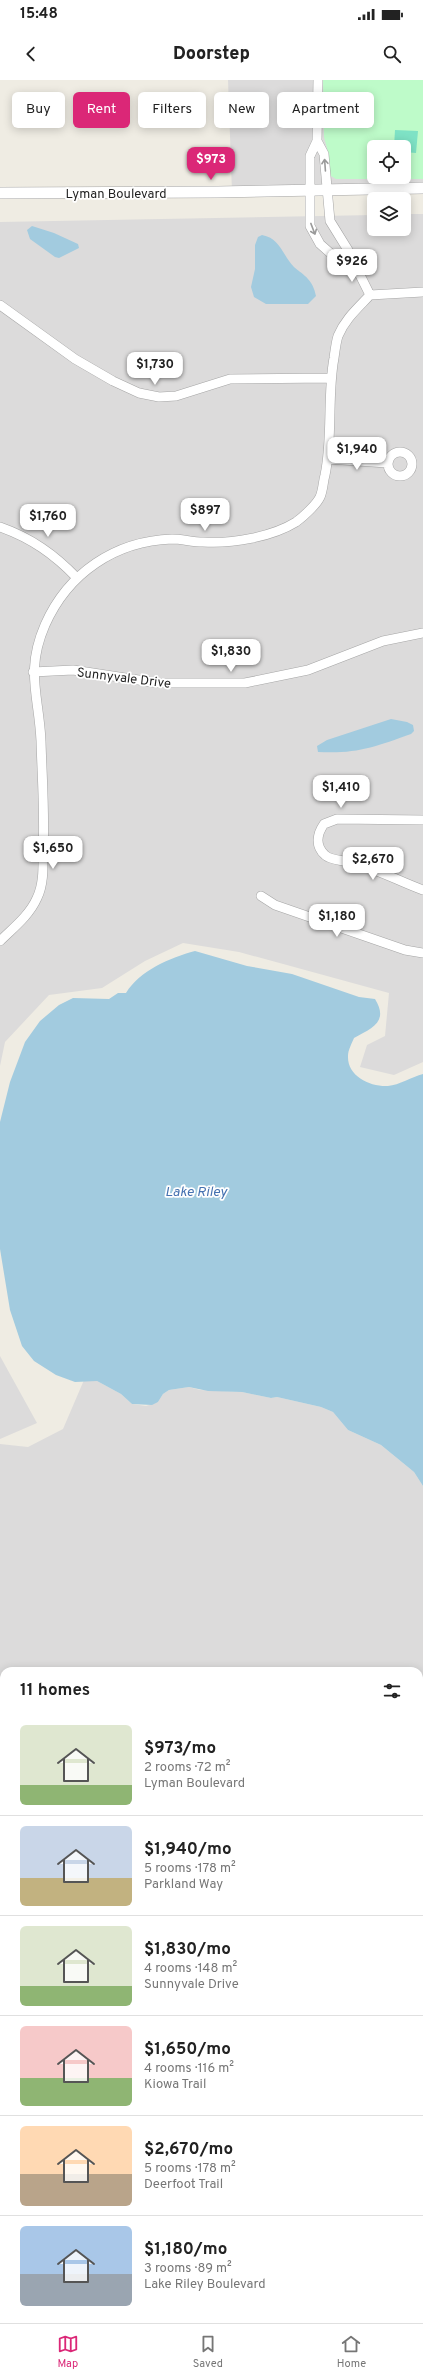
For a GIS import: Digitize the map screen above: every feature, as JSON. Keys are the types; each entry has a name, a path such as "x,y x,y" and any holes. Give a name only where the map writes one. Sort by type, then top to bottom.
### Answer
{"street":[{"path":"318,80 316,141 310,156 310,226 320,244 337,259 356,263"},
{"path":"316,141 324,154 326,190 330,221 356,263 370,295"},
{"name":"Lyman Boulevard","path":"0,193 310,191 423,188"},
{"path":"0,941 27,915 38,898 42,879 44,838 41,739 33,690 34,672 37,650 44,626 58,600 77,578 98,562 128,546 173,539 204,542 236,540 260,536 296,522 320,498 328,458 330,378 338,337 349,317 370,295 394,292 423,292"},
{"path":"0,305 75,359 113,381 139,393 159,397 176,396 230,379 330,378"},
{"path":"328,458 387,463"},
{"path":"0,527 21,534 43,547 77,578"},
{"name":"Sunnyvale Drive","path":"34,672 73,670 158,682 245,683 308,670 383,641 423,633"},
{"path":"423,820 337,819 324,824 318,835 319,848 328,857 360,864 423,890"},
{"path":"261,896 275,905 405,950 423,953"}],"shaded area":[{"path":"228,80 423,80 423,190 232,192 230,128 269,128 269,92 228,92"},
{"path":"411,214 423,214 423,1062 394,1075 360,1067 367,1045 385,1036 389,993 239,952 183,943 145,961 102,988 49,995 5,1042 0,1066 0,222 367,215 367,236 411,236"},
{"path":"0,1356 37,1423 0,1439"},
{"path":"84,1380 97,1381 121,1394 132,1404 146,1406 158,1402 163,1394 169,1390 189,1387 200,1390 242,1392 271,1398 277,1397 321,1407 333,1412 348,1430 381,1445 414,1472 423,1486 423,1667 0,1667 0,1444 28,1447 63,1429"}],"green space":[{"path":"323,80 423,80 423,179 411,179 411,140 367,140 367,179 336,179 331,176 328,170 328,152 324,137 324,128 374,128 374,92 323,92"},
{"path":"395,130 418,131 416,153 411,153 411,140 394,140"}],"water":[{"path":"32,226 54,233 78,244 79,248 59,258 55,257 30,239 27,230"},
{"path":"262,235 273,240 281,248 290,263 311,282 316,296 308,304 266,304 254,297 251,287 255,269 255,245 258,237"},
{"path":"391,719 407,722 413,725 414,731 411,734 387,743 366,749 344,752 318,752 317,746 327,740"},
{"name":"Lake Riley","path":"195,951 247,966 292,974 359,997 375,999 379,1007 379,1019 367,1031 354,1038 348,1054 351,1069 355,1075 361,1079 374,1085 381,1086 397,1084 423,1074 423,1486 414,1472 381,1445 348,1430 333,1412 321,1407 277,1397 271,1398 242,1392 208,1391 189,1387 169,1390 163,1394 158,1402 152,1405 132,1404 121,1394 97,1381 75,1382 56,1375 34,1361 22,1346 10,1310 0,1249 0,1122 10,1082 25,1042 40,1021 59,1005 73,998 109,999 118,993 126,993 147,971 166,961"}]}
